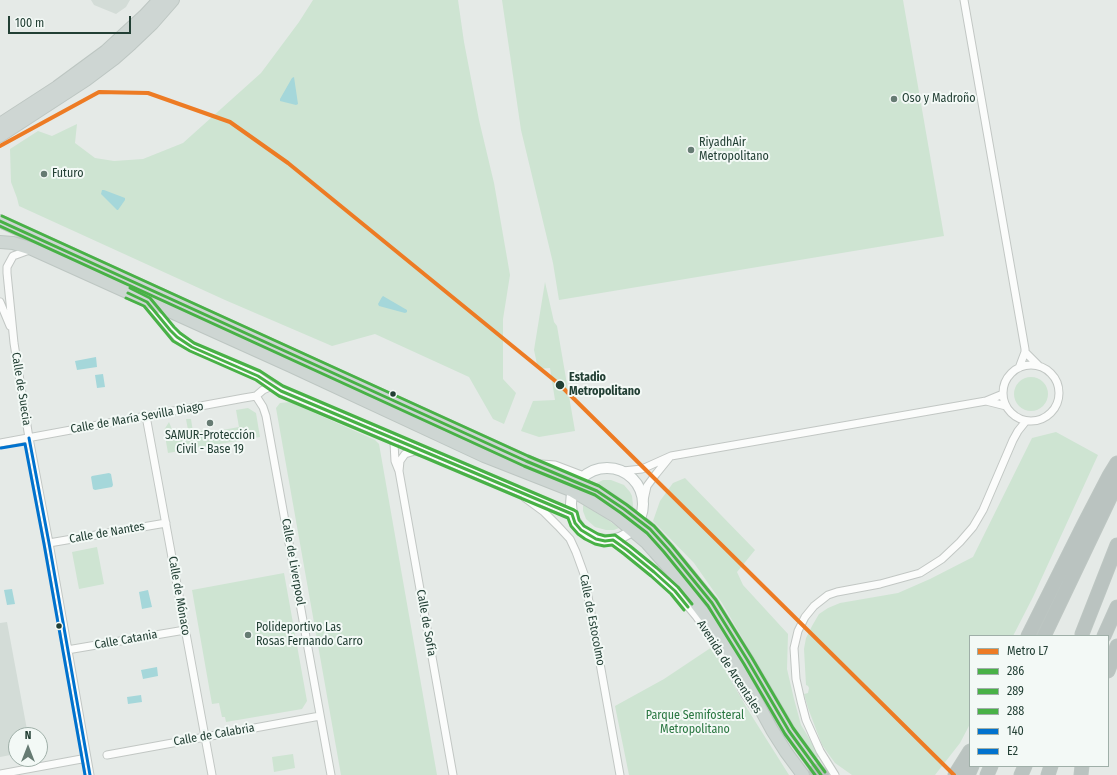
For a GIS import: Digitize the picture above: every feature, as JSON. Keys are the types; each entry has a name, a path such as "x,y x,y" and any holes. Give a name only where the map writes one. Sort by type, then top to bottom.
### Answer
{"highway":[{"path":"1028,635 1084,524 1117,463"},
{"path":"1044,635 1117,483"},
{"path":"1081,635 1117,545"},
{"path":"1081,635 1117,564"},
{"path":"1104,635 1117,607"},
{"path":"1109,668 1117,646"},
{"path":"955,775 969,753"}],"main road":[{"path":"0,124 57,87 106,51 134,26 159,0"},
{"path":"0,136 86,80 114,59 152,24 173,0"},
{"name":"Avenida de Arcentales","path":"0,221 578,483 615,516 636,526 650,529 712,604 748,661 789,731 820,773"},
{"name":"Avenida de Arcentales","path":"0,242 13,243 32,249 484,456 578,483"},
{"name":"Avenida de Arcentales","path":"636,526 647,543 670,569 713,626 730,653 772,730 803,775"}],"street":[{"path":"964,0 1025,352 1019,368"},
{"name":"Calle de Suecia","path":"32,249 13,256 7,267 6,273 14,343 29,438 90,775"},
{"name":"Calle de Suecia","path":"0,302 13,334"},
{"name":"Calle de Estocolmo","path":"147,302 170,330 187,344 258,376 272,386 515,491 572,514"},
{"path":"1025,352 1039,366"},
{"path":"1032,365 1039,366 1047,369 1056,379 1060,391 1059,400 1056,408 1043,419 1026,421 1011,413 1006,406 1003,394 1004,386 1007,378 1019,368 1032,365"},
{"path":"256,396 260,384 258,376"},
{"name":"Calle de María Sevilla Diago","path":"0,443 256,396 263,390 272,386"},
{"path":"671,456 647,486 644,507 636,526 627,535 613,540 604,541 596,539 581,530 572,514 571,503 578,483 588,474 601,468 623,471 642,469 671,456 986,401 1003,394"},
{"name":"Calle de Liverpool","path":"256,396 263,407 266,416 331,775"},
{"path":"986,401 1006,406"},
{"name":"Calle de Mónaco","path":"146,416 212,775"},
{"path":"835,775 820,751 806,720 796,679 794,648 798,631 805,617 814,606 828,595 880,584 920,573 942,559 973,527 983,510 1013,440 1026,421"},
{"name":"Calle de Sofía","path":"391,437 394,443 395,461 399,471 452,775"},
{"path":"399,471 400,461 405,454 415,451 431,454"},
{"path":"623,471 637,483 644,500"},
{"name":"Calle de Estocolmo","path":"515,491 544,512 570,539 576,552 584,574 620,775"},
{"name":"Calle de Nantes","path":"49,544 166,523"},
{"name":"Avenida de Arcentales","path":"613,540 628,550 675,591 696,616 728,664 745,695 772,730"},
{"name":"Calle Catania","path":"67,650 185,630"},
{"name":"Calle de Calabria","path":"107,754 320,716"},
{"path":"0,774 87,758"}],"shaded area":[{"path":"91,0 130,0 126,7 116,14 94,5"},
{"path":"7,622 27,727 8,727 8,756 0,757 0,623"}],"green space":[{"path":"313,0 458,0 464,42 479,120 494,183 510,275 503,319 503,379 516,393 504,424 493,419 469,377 375,334 332,346 225,300 19,206 11,182 10,149 38,131 52,136 77,124 75,143 95,158 114,161 143,159 183,143 261,73 299,22"},
{"name":"RiyadhAir Metropolitano","path":"502,0 903,0 944,236 559,300 553,263 521,130"},
{"path":"545,282 554,322 557,326 575,431 539,437 521,431 533,401 555,400 550,368 538,369 534,350"},
{"path":"1031,377 1043,382 1048,394 1043,406 1031,411 1019,406 1014,394 1019,382"},
{"path":"290,402 375,440 379,444 437,775 341,775 276,408 280,403"},
{"path":"248,408 256,413 260,437 168,453 164,430 169,422 173,432 188,430 186,419 191,419 193,432 205,430 206,433 239,427 236,410"},
{"path":"1056,432 1098,455 1033,597 1014,635 969,635 969,726 960,743 935,775 852,775 835,763 822,745 804,694 808,693 809,688 806,685 804,649 806,638 812,626 819,614 828,608 840,603 898,593 930,579 973,557 1032,438"},
{"path":"685,478 755,550 737,572 743,585 788,634 787,669 794,699 801,725 820,756 817,758 792,727 722,603 694,563 653,521 660,501 673,483"},
{"path":"603,480 611,480 624,485 632,496 633,508 595,484"},
{"path":"583,505 619,528 614,530 606,530 595,527 586,519 583,511"},
{"path":"97,547 104,584 79,589 72,552"},
{"path":"284,573 307,701 302,709 226,722 225,717 222,717 219,703 212,704 192,590"},
{"name":"Parque Semifosteral Metropolitano","path":"712,647 748,710 789,775 629,775 615,706 664,679"},
{"path":"293,754 295,768 274,772 272,757"}],"water":[{"path":"294,77 298,104 296,105 280,101 292,78"},
{"path":"102,190 125,198 118,210 101,194"},
{"path":"383,296 407,310 407,312 405,313 379,306 378,304"},
{"path":"96,357 97,367 77,370 75,361"},
{"path":"103,374 105,387 97,388 95,375"},
{"path":"109,473 111,474 112,487 95,490 93,489 92,476"},
{"path":"12,589 15,604 7,605 4,590"},
{"path":"148,590 152,607 142,609 139,592"},
{"path":"157,667 158,676 143,679 141,670"},
{"path":"141,695 142,702 128,704 127,697"}],"metro line":[{"name":"L7","path":"0,146 99,92 148,93 230,122 288,163 559,384 954,775"}],"transit line":[{"name":"288","path":"2,216 528,456 599,486 654,526 716,600 793,728 825,772"},
{"name":"286","path":"0,221 526,461 597,491 624,509 650,529 712,603 789,731 821,775"},
{"name":"289","path":"0,226 524,466 595,495 647,533 708,606 785,734 815,775"},
{"name":"288","path":"130,288 150,298 174,327 194,343 260,371 283,386 574,510 577,512 579,520 584,526 598,534 605,536 615,535 630,546 678,587 692,604"},
{"name":"286","path":"128,293 147,302 170,330 177,337 192,347 258,376 281,391 572,514 575,523 581,530 596,539 605,541 613,540 627,550 675,591 688,607"},
{"name":"289","path":"126,298 144,306 173,341 190,351 256,380 279,396 568,518 571,526 585,539 595,544 604,546 612,545 624,554 671,594 684,610"},
{"name":"140","path":"29,438 90,775"},
{"name":"E2","path":"1,448 25,444 85,775"}],"place":[{"name":"Oso y Madroño","path":"894,99"},
{"name":"RiyadhAir Metropolitano","path":"691,150"},
{"name":"Futuro","path":"44,174"},
{"name":"Estadio Metropolitano","path":"560,385"},
{"name":"SAMUR-Protección Civil - Base 19","path":"210,423"},
{"name":"Polideportivo Las Rosas Fernando Carro","path":"248,635"}]}
